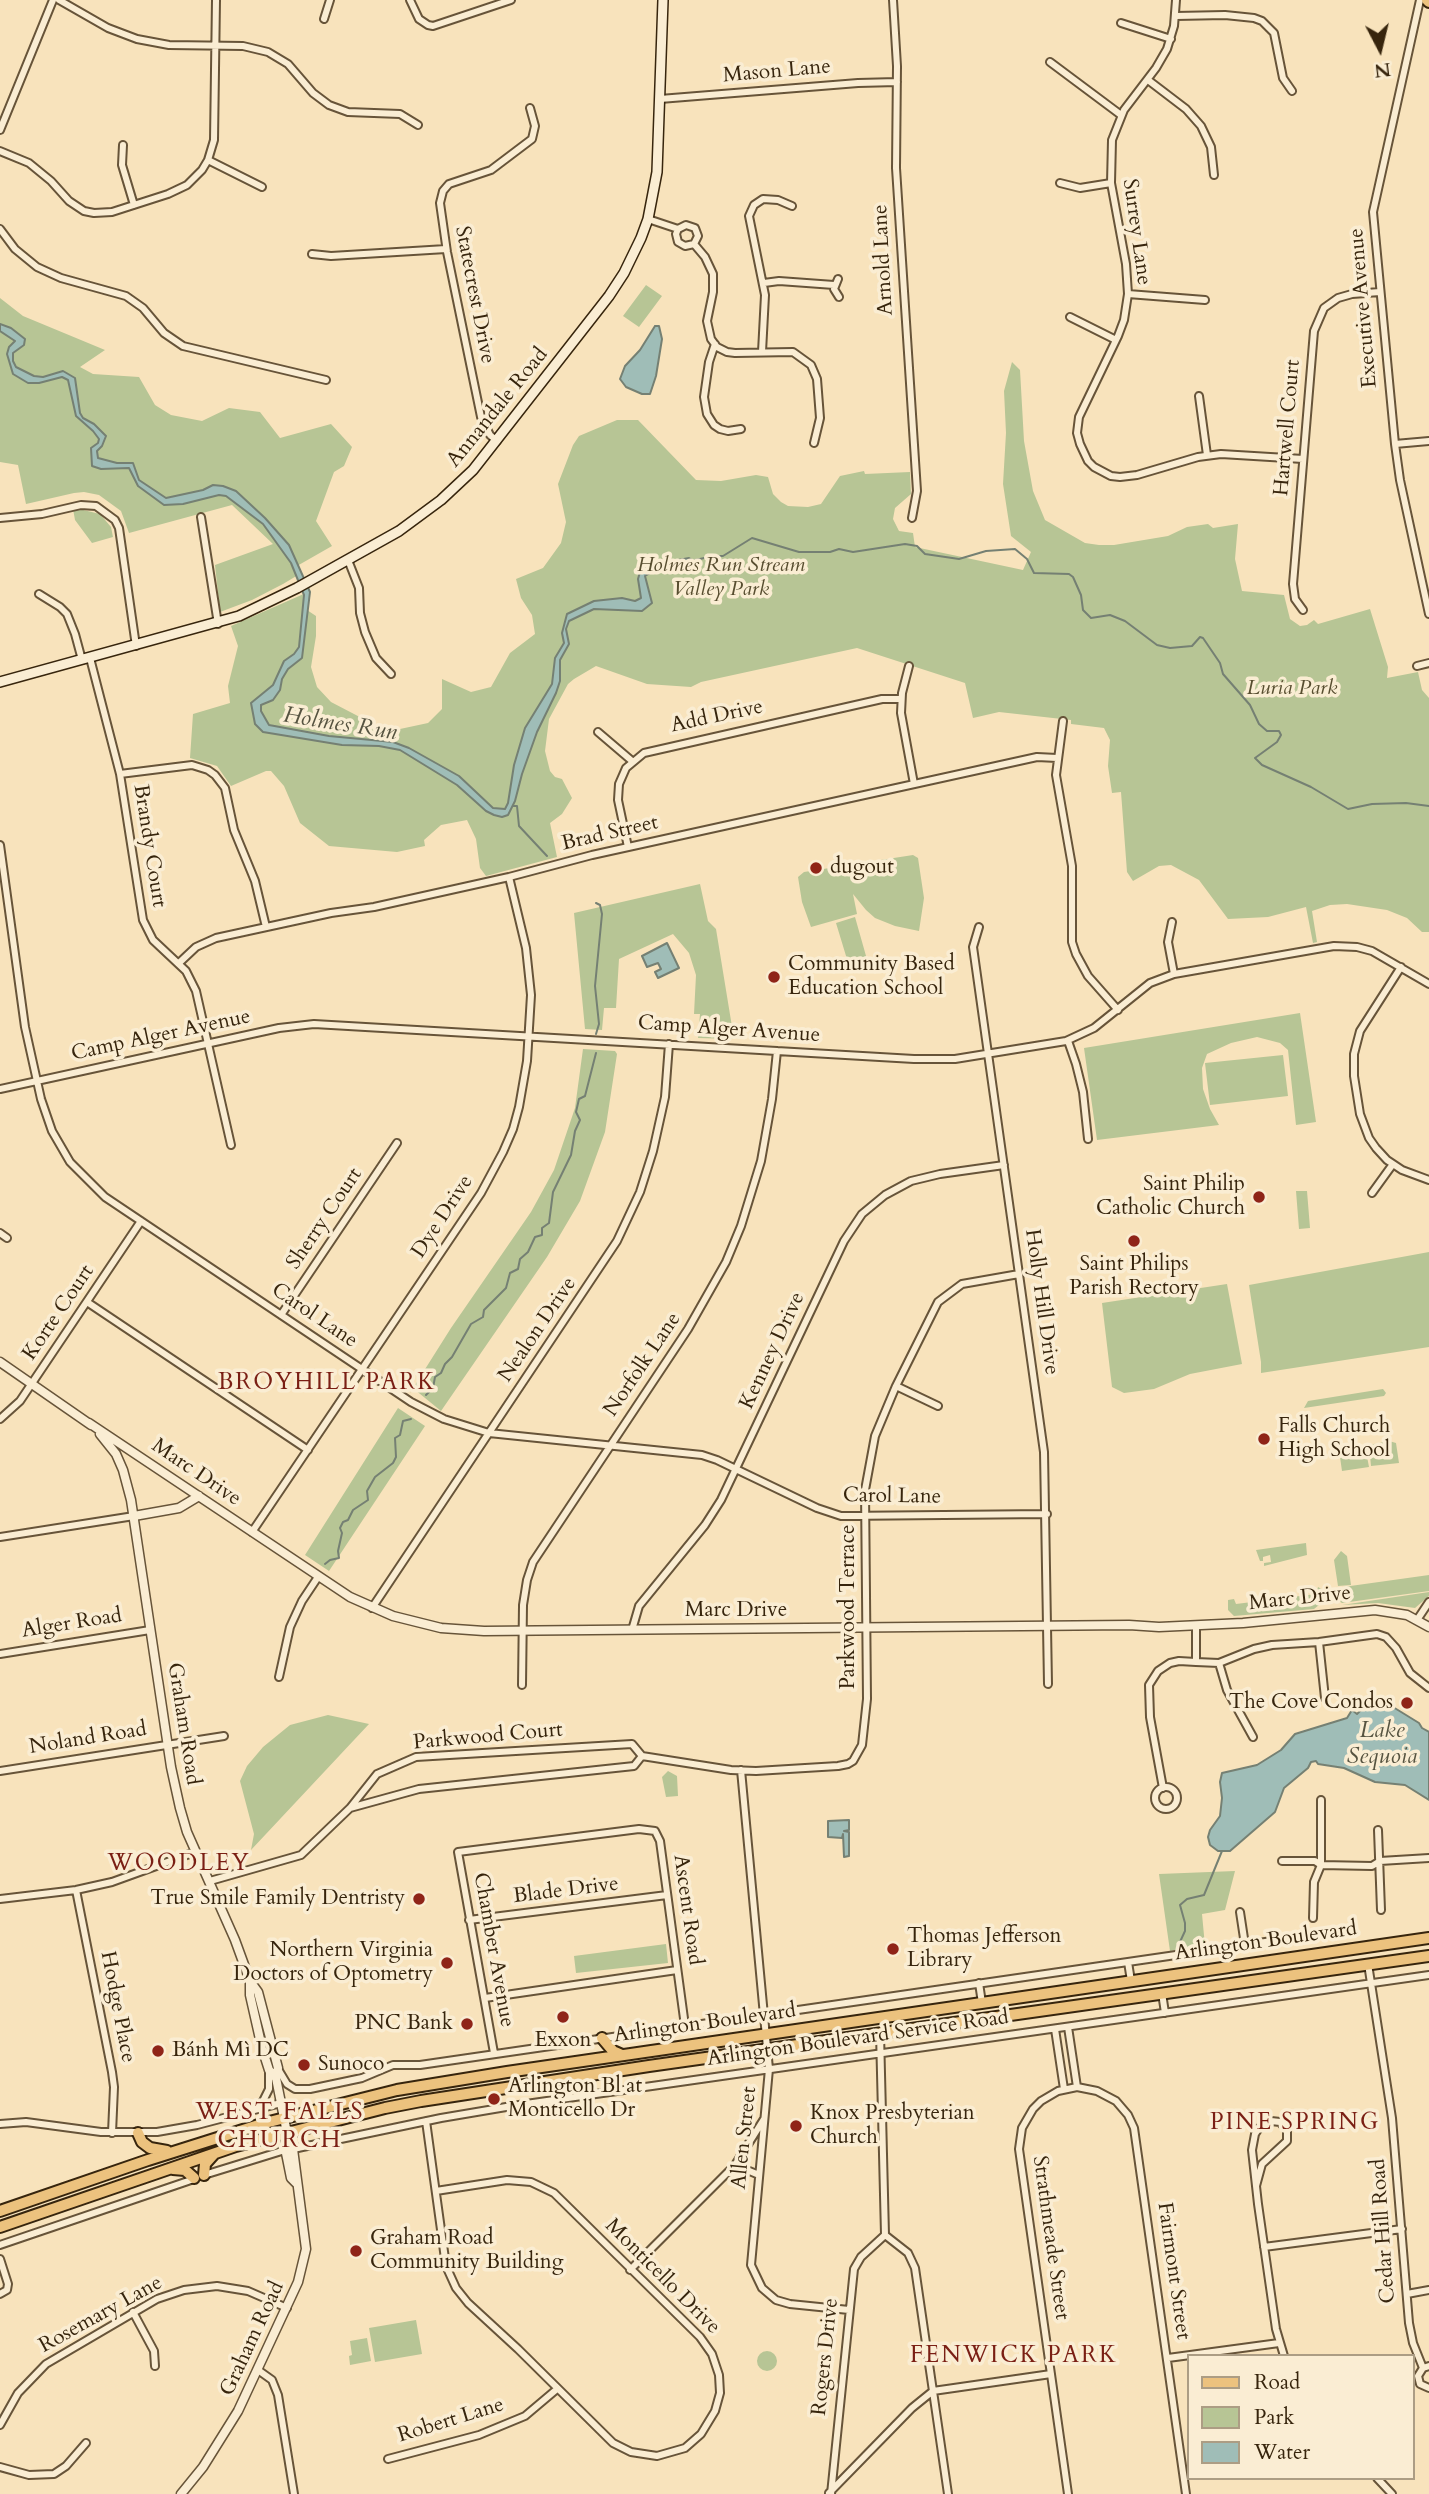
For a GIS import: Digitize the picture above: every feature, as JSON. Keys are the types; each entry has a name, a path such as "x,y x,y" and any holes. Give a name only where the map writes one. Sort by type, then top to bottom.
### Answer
{"highway":[{"name":"Arlington Boulevard","path":"0,2211 284,2118 397,2090 591,2059 1429,1938"},
{"name":"Arlington Boulevard","path":"0,2227 214,2154 385,2108 458,2094 1429,1956"},
{"path":"602,2038 613,2051 622,2055"},
{"path":"591,2059 600,2049 602,2038"},
{"path":"138,2133 145,2144 154,2150 177,2151"},
{"path":"166,2169 185,2170 199,2177 214,2154"}],"main road":[{"name":"Annandale Road","path":"0,682 218,624 239,616 348,561 422,516 473,470 614,289 636,251 648,219 657,172 663,0"}],"street":[{"path":"0,130 53,0"},
{"path":"59,0 108,28 137,39 169,45 255,48 278,57 297,72 321,100 339,109 360,113 400,114 418,125"},
{"path":"0,152 17,157 40,170 69,201 85,211 103,214 187,185 208,160 214,140 216,0"},
{"path":"324,19 330,0"},
{"path":"410,0 419,19 433,26 511,0"},
{"name":"Arnold Lane","path":"893,0 897,82 896,168 917,491 912,517"},
{"name":"Surrey Lane","path":"1176,0 1171,38 1162,60 1121,115 1112,140 1111,183 1126,264 1128,294 1124,320 1077,425 1080,444 1088,461 1102,472 1124,477 1207,456 1234,453 1303,459"},
{"name":"Executive Avenue","path":"1420,0 1374,198 1373,227 1400,480 1429,614"},
{"path":"1175,16 1234,16 1262,21 1274,33 1283,78 1292,91"},
{"path":"1121,23 1171,38"},
{"path":"1050,62 1121,115"},
{"path":"1148,80 1186,109 1201,126 1211,147 1214,175"},
{"name":"Mason Lane","path":"660,99 897,82"},
{"name":"Statecrest Drive","path":"497,441 490,435 481,417 446,249 440,203 443,191 457,180 491,170 532,139 535,126 530,108"},
{"path":"123,145 122,165 134,205"},
{"path":"208,160 262,187"},
{"path":"1060,183 1080,188 1111,183"},
{"path":"762,352 764,283 748,222 751,209 758,201 770,198 792,206"},
{"path":"648,219 678,229 686,225 695,228 698,236 694,244 681,245 676,238 678,229"},
{"path":"0,229 15,248 37,267 61,278 126,296 143,308 164,333 183,346 326,380"},
{"path":"694,244 705,257 713,274 714,283 707,321 708,331 715,344 727,352 793,352 811,365 817,379 820,418 814,443"},
{"path":"312,254 331,257 446,249"},
{"path":"764,283 836,282 839,297"},
{"name":"Hartwell Court","path":"1303,610 1295,598 1293,584 1314,331 1319,315 1330,302 1352,294 1380,292"},
{"path":"1128,294 1205,300"},
{"path":"1070,317 1116,340"},
{"path":"715,344 704,397 707,414 720,429 741,429"},
{"path":"1199,396 1207,456"},
{"path":"1395,444 1429,441"},
{"path":"0,518 42,514 81,505 96,506 115,520 119,528 136,646"},
{"path":"201,517 218,624"},
{"path":"348,561 359,588 360,613 365,632 376,658 391,674"},
{"name":"Brandy Court","path":"39,594 67,614 86,659 120,775 143,920 153,940 186,971 196,991 231,1145"},
{"path":"1417,666 1429,663"},
{"path":"909,666 901,699 903,730 914,784"},
{"name":"Add Drive","path":"632,761 653,749 882,699 901,699"},
{"path":"1063,721 1057,758 1057,789 1072,866 1073,942 1088,976 1118,1010"},
{"path":"598,732 632,761 622,775 618,793 628,847"},
{"name":"Brad Street","path":"179,963 204,943 266,927 374,907 628,847 1037,757 1057,758"},
{"path":"120,775 192,765 215,775 225,788 234,830 255,881 266,927"},
{"name":"Carol Lane","path":"0,845 25,1027 52,1131 70,1162 93,1186 141,1221 426,1411 471,1429 489,1433 686,1452 717,1460 833,1514 1047,1514"},
{"name":"Dye Drive","path":"252,1532 498,1163 519,1107 527,1061 531,995 529,968 509,877"},
{"path":"1172,922 1168,943 1174,974"},
{"name":"Holly Hill Drive","path":"979,927 973,947 1044,1452 1048,1684"},
{"name":"Camp Alger Avenue","path":"0,1089 279,1028 314,1024 933,1060 988,1055 1068,1041 1094,1028 1150,984 1174,974 1345,946 1372,951 1429,985"},
{"path":"1401,967 1360,1031 1353,1067 1364,1127 1376,1148 1393,1164 1414,1176 1429,1180"},
{"path":"1068,1041 1083,1092 1088,1139"},
{"name":"Nealon Drive","path":"372,1608 605,1261 627,1220 645,1178 660,1125 669,1044"},
{"name":"Norfolk Lane","path":"522,1685 524,1593 534,1562 711,1292 736,1238 764,1151 777,1051"},
{"name":"Sherry Court","path":"281,1315 397,1143"},
{"path":"1372,1193 1393,1164"},
{"name":"Kenney Drive","path":"632,1629 639,1606 705,1525 736,1470 844,1241 862,1214 885,1195 911,1181 1004,1165"},
{"name":"Korte Court","path":"0,1419 13,1409 32,1384 141,1221"},
{"path":"0,1233 7,1238"},
{"name":"Parkwood Terrace","path":"853,1761 862,1745 867,1699 866,1480 871,1450 881,1418 932,1310 944,1295 971,1281 1019,1274"},
{"path":"87,1302 308,1450"},
{"name":"Graham Road","path":"0,1362 89,1423 116,1454 128,1486 167,1744 180,1808 195,1852 210,1881 250,1981 258,1992 304,2227 305,2257 287,2308 226,2432 204,2467 181,2494"},
{"path":"896,1386 938,1406"},
{"name":"Marc Drive","path":"89,1423 318,1577 372,1608 441,1628 523,1631 1196,1625 1375,1610 1397,1612 1429,1627"},
{"path":"0,1537 179,1508 199,1496"},
{"path":"279,1677 290,1626 318,1577"},
{"path":"1417,1620 1429,1602"},
{"path":"1196,1625 1196,1662"},
{"name":"Alger Road","path":"0,1654 150,1630"},
{"path":"1163,1787 1150,1717 1149,1685 1158,1671 1170,1663 1219,1663 1272,1645 1377,1634 1386,1637 1396,1648 1410,1674 1429,1688"},
{"path":"1319,1642 1325,1698"},
{"path":"1219,1663 1227,1690 1253,1737"},
{"name":"Noland Road","path":"0,1771 224,1736"},
{"name":"Parkwood Court","path":"210,1881 301,1855 350,1808 377,1774 416,1757 632,1744 642,1756 741,1770 838,1766 853,1761"},
{"name":"Parkwood Court","path":"350,1808 419,1789 634,1766 642,1756"},
{"name":"Allen Street","path":"741,1770 769,2069 750,2255 756,2280 768,2295 784,2303 849,2310"},
{"path":"1313,1919 1314,1882 1321,1865 1321,1800"},
{"name":"Ascent Road","path":"458,1852 650,1828 655,1830 660,1841 685,2026"},
{"path":"1378,1830 1381,1910"},
{"path":"0,1899 76,1890 136,1875 195,1852"},
{"name":"Chamber Avenue","path":"458,1852 494,2053"},
{"path":"1282,1861 1372,1866 1380,1861 1429,1858"},
{"name":"Hodge Place","path":"76,1890 112,2071 112,2133"},
{"name":"Blade Drive","path":"469,1920 667,1895"},
{"path":"1240,1912 1245,1945"},
{"name":"Arlington Boulevard Service Road","path":"273,2069 287,2084 302,2090 362,2078 393,2065 420,2065 1279,1940"},
{"path":"1128,1962 1131,1982"},
{"name":"Cedar Hill Road","path":"1368,1964 1392,2118 1412,2343 1426,2367 1418,2380 1424,2387 1429,2388"},
{"path":"485,1998 677,1970"},
{"name":"Arlington Boulevard Service Road","path":"0,2245 289,2149 426,2121 512,2106 1429,1975"},
{"path":"979,1983 982,2003"},
{"path":"1162,1993 1165,2013"},
{"path":"1068,2027 1077,2087"},
{"path":"1055,2029 1064,2089"},
{"path":"880,2034 885,2235 908,2253 914,2263 948,2494"},
{"path":"254,2110 269,2089 273,2069"},
{"name":"Fairmont Street","path":"1064,2089 1077,2087 1097,2091 1116,2101 1128,2115 1134,2128 1186,2494"},
{"name":"Strathmeade Street","path":"1064,2089 1049,2095 1033,2109 1022,2128 1019,2149 1068,2494"},
{"path":"0,2124 26,2122 112,2133 138,2133 176,2129 281,2103"},
{"path":"630,2270 734,2165 765,2117"},
{"name":"Monticello Drive","path":"426,2121 446,2266 456,2288 468,2303 613,2443 631,2452 657,2456 685,2448 701,2434 715,2411 720,2393 719,2375 712,2354 700,2337 554,2193 531,2182 507,2180 436,2191"},
{"path":"1256,2186 1262,2164 1287,2141 1287,2130 1275,2121 1263,2124 1253,2140 1256,2186 1264,2247 1279,2343 1283,2354"},
{"path":"734,2165 759,2175"},
{"path":"1264,2247 1402,2229"},
{"name":"Rogers Drive","path":"830,2493 849,2310 857,2263 866,2251 885,2235"},
{"path":"0,2259 8,2287 0,2294"},
{"name":"Rosemary Lane","path":"0,2425 18,2393 46,2364 167,2295 217,2286 248,2291 287,2308"},
{"path":"1407,2294 1429,2290"},
{"path":"133,2312 154,2351 155,2367"},
{"path":"1198,2354 1279,2343"},
{"path":"1168,2358 1188,2355"},
{"path":"258,2370 272,2380 278,2395 294,2494"},
{"path":"830,2493 912,2408 933,2391 1051,2374"},
{"name":"Robert Lane","path":"388,2459 479,2435 525,2416 557,2389"},
{"path":"0,2467 29,2475 54,2474 66,2466 86,2443"},
{"path":"1379,2480 1392,2494"}],"green space":[{"path":"646,285 662,296 639,327 623,316"},
{"path":"0,298 23,316 105,350 80,367 93,374 139,377 155,405 171,415 202,421 229,408 260,412 280,438 331,424 352,447 344,466 334,472 316,521 332,546 297,566 298,575 283,584 220,612 215,565 273,544 232,505 129,533 121,511 99,495 74,493 26,504 18,465 0,462"},
{"name":"Holmes Run Stream Valley Park","path":"1012,362 1020,370 1024,441 1033,491 1045,520 1085,543 1099,545 1168,536 1187,527 1208,524 1213,528 1238,524 1235,559 1242,591 1284,595 1290,619 1300,626 1314,620 1318,624 1370,609 1388,667 1387,678 1418,672 1422,690 1429,698 1429,932 1422,932 1407,918 1387,910 1347,904 1330,905 1312,911 1317,942 1313,943 1306,907 1268,917 1228,919 1199,880 1171,865 1159,866 1133,881 1127,872 1121,792 1112,793 1108,766 1110,740 1104,728 1071,724 1071,720 999,712 973,718 965,683 857,648 701,682 691,687 647,684 596,666 574,679 568,684 549,719 545,751 550,771 555,777 562,779 572,798 562,814 550,823 557,857 486,876 480,868 476,839 467,820 441,825 424,840 425,846 397,852 329,846 300,823 284,786 271,771 231,786 217,766 190,758 193,714 230,703 228,686 238,646 231,626 306,593 305,610 316,616 311,667 317,687 331,702 377,726 400,729 428,723 442,709 442,679 471,692 491,687 510,653 535,634 532,615 521,598 516,579 543,568 561,543 566,522 558,484 573,445 579,436 617,420 638,420 696,480 721,481 756,475 768,477 773,494 788,506 808,507 821,504 840,476 864,471 865,474 910,472 911,494 895,508 893,519 899,531 913,533 915,547 1023,570 1031,552 1011,536 1003,484 1006,433 1004,391"},
{"path":"75,508 100,514 111,527 113,537 92,543 75,520"},
{"path":"913,855 918,858 924,898 919,931 875,918 853,894 857,914 811,927 802,902 798,877 804,872"},
{"path":"700,884 708,921 716,929 734,1039 698,1038 700,1014 694,1014 696,975 689,953 673,934 619,959 616,1008 604,1008 602,1030 585,1029 574,913"},
{"path":"855,917 868,963 850,969 836,923"},
{"path":"1300,1013 1316,1122 1296,1125 1288,1050 1280,1043 1257,1037 1231,1043 1207,1054 1202,1068 1203,1089 1219,1125 1097,1140 1084,1048"},
{"path":"583,1049 615,1051 617,1054 605,1132 580,1201 547,1257 441,1411 414,1389 410,1393 531,1212 554,1170 575,1108"},
{"path":"1283,1055 1288,1096 1210,1105 1205,1063"},
{"path":"1296,1191 1307,1191 1310,1228 1299,1229"},
{"path":"1429,1252 1429,1347 1261,1373 1249,1285"},
{"path":"1227,1284 1242,1364 1190,1374 1154,1389 1124,1393 1112,1387 1102,1303"},
{"path":"1383,1389 1386,1393 1384,1396 1304,1408 1308,1401"},
{"path":"398,1408 425,1426 329,1571 305,1555"},
{"path":"1389,1441 1396,1443 1399,1463 1371,1466 1369,1445"},
{"path":"1365,1446 1369,1467 1342,1471 1339,1450"},
{"path":"1306,1543 1307,1555 1264,1566 1264,1563 1271,1562 1270,1555 1260,1561 1256,1550"},
{"path":"1341,1551 1347,1556 1351,1585 1338,1586 1334,1560"},
{"path":"1429,1575 1429,1591 1342,1603 1336,1599 1336,1588"},
{"path":"1318,1587 1323,1590 1323,1597 1314,1609 1234,1616 1228,1610 1228,1600 1234,1599 1236,1604 1316,1594"},
{"path":"1429,1592 1429,1596 1415,1608 1378,1603 1342,1605"},
{"path":"328,1715 369,1724 251,1850 254,1834 240,1781 247,1766 263,1747 290,1725"},
{"path":"668,1771 677,1776 678,1796 666,1797 662,1777"},
{"path":"1235,1871 1225,1910 1202,1914 1205,1946 1170,1951 1159,1874"},
{"path":"666,1944 668,1963 576,1973 574,1956"},
{"path":"416,2320 422,2354 375,2362 369,2328"},
{"path":"367,2338 371,2361 350,2365 350,2341"},
{"path":"767,2351 774,2354 777,2361 774,2368 767,2371 760,2368 757,2361 760,2354"}],"water":[{"path":"0,324 11,328 25,339 24,345 13,353 16,367 34,376 43,377 63,371 75,378 80,413 106,436 97,451 98,458 117,463 133,463 139,480 166,498 203,490 213,485 236,491 289,545 310,592 302,658 288,669 273,700 261,705 261,711 269,725 329,736 393,742 459,776 493,808 505,809 508,803 514,765 525,728 552,684 555,658 564,643 562,633 567,614 594,601 622,598 635,601 641,598 638,579 640,572 651,565 689,558 695,562 655,570 645,576 652,603 642,611 594,609 569,621 566,629 569,644 560,660 560,681 537,732 515,801 508,815 494,815 457,785 400,750 379,746 342,745 263,732 255,724 251,703 273,685 284,661 299,647 304,595 291,563 263,524 226,496 164,505 138,486 129,468 101,469 92,466 91,448 99,439 76,416 68,380 62,377 28,383 13,374 7,354 15,341 0,331"},
{"path":"655,326 659,326 662,339 656,376 650,394 642,394 626,387 620,379 625,366 640,350"},
{"path":"667,943 679,968 658,978 655,972 661,969 658,963 647,967 642,956"},
{"name":"Lake Sequoia","path":"1380,1699 1429,1732 1429,1800 1405,1785 1375,1782 1344,1768 1311,1762 1308,1768 1284,1788 1275,1812 1230,1851 1218,1851 1210,1845 1210,1830 1220,1816 1222,1773 1257,1765 1281,1750 1295,1734 1347,1718 1352,1710 1357,1714 1370,1701"},
{"path":"849,1820 849,1830 844,1831 849,1832 849,1856 844,1857 843,1834 842,1838 828,1837 828,1821"}],"waterway":[{"name":"Holmes Run","path":"691,561 723,556 752,538 799,552 830,552 839,549 853,552 905,544 917,546 925,554 959,559 986,551 1015,549 1027,559 1034,573 1069,574 1073,577 1081,595 1083,610 1091,618 1110,615 1125,621 1157,645 1170,648 1192,646 1200,637 1203,638 1220,663 1223,674 1250,705 1259,724 1267,731 1279,731 1281,735 1277,742 1255,758 1262,765 1311,787 1348,809 1372,804 1406,803 1429,806"},
{"path":"513,806 517,806 519,826 547,856"},
{"path":"596,903 600,905 602,914 595,986 599,1024 596,1034"},
{"path":"426,1395 433,1388 435,1377 452,1357 471,1324 483,1317 484,1310 506,1288 510,1273 518,1269 520,1259 528,1252 535,1237 542,1235 542,1228 549,1223 553,1192 571,1155 575,1131 580,1120 576,1112 579,1099 585,1096 596,1053"},
{"path":"325,1564 339,1558 342,1533 340,1528 343,1522 348,1520 353,1510 368,1500 367,1491 375,1477 393,1463 396,1457 395,1438 400,1435 403,1421 411,1419"},
{"path":"1179,1944 1185,1931 1180,1905 1187,1899 1204,1895 1222,1851"}],"place":[{"name":"dugout","path":"816,868"},
{"name":"Community Based Education School","path":"774,977"},
{"name":"Saint Philip Catholic Church","path":"1259,1197"},
{"name":"Saint Philips Parish Rectory","path":"1134,1241"},
{"name":"Falls Church High School","path":"1264,1439"},
{"name":"The Cove Condos","path":"1407,1703"},
{"name":"True Smile Family Dentristy","path":"419,1899"},
{"name":"Thomas Jefferson Library","path":"893,1949"},
{"name":"Northern Virginia Doctors of Optometry","path":"447,1963"},
{"name":"Exxon","path":"563,2017"},
{"name":"PNC Bank","path":"467,2024"},
{"name":"Bánh Mì DC","path":"158,2051"},
{"name":"Sunoco","path":"304,2065"},
{"name":"Arlington Bl at Monticello Dr","path":"494,2099"},
{"name":"Knox Presbyterian Church","path":"796,2126"},
{"name":"Graham Road Community Building","path":"356,2251"}],"district":[{"name":"BROYHILL PARK","path":"327,1384"},
{"name":"WOODLEY","path":"179,1865"},
{"name":"PINE SPRING","path":"1295,2124"},
{"name":"WEST FALLS CHURCH","path":"280,2127"},
{"name":"FENWICK PARK","path":"1014,2357"}],"park label":[{"name":"Luria Park","path":"1292,689"}]}
